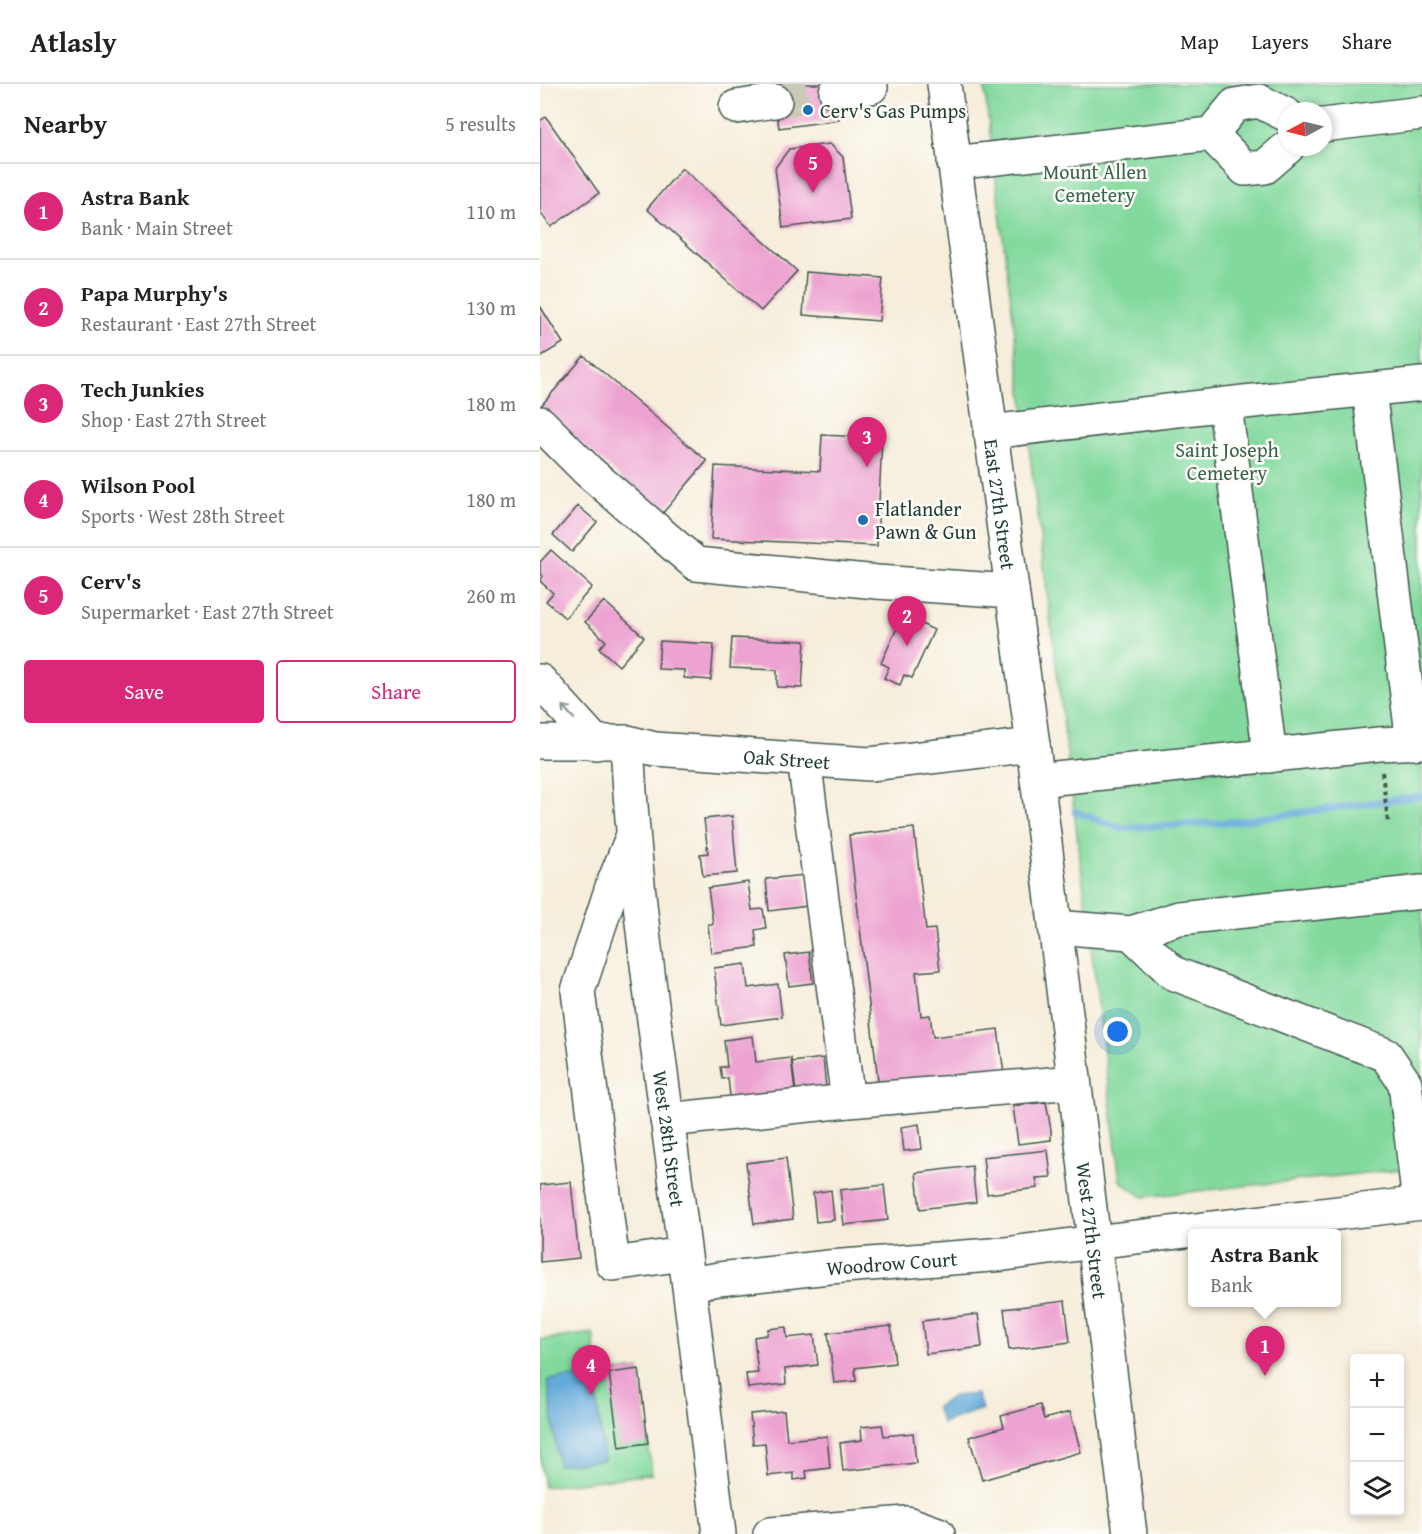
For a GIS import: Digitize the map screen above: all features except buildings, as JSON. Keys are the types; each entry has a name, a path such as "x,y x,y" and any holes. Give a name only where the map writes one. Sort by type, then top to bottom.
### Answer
{"street":[{"name":"East 27th Street","path":"944,84 1033,745 1055,927"},
{"path":"836,92 871,87"},
{"path":"736,107 776,101"},
{"path":"954,163 1211,134 1235,105 1259,101 1278,110"},
{"path":"1332,124 1422,112"},
{"path":"1211,134 1245,169 1265,167 1278,156"},
{"path":"990,432 1422,384"},
{"path":"1037,780 1379,744 1418,742 1369,390"},
{"path":"1225,406 1270,756"},
{"path":"540,423 588,471 696,564 877,582 1012,591"},
{"path":"540,681 611,742"},
{"name":"Oak Street","path":"540,742 611,742 655,749 870,764 1033,745"},
{"name":"West 28th Street","path":"611,742 633,835 720,1534"},
{"path":"804,759 848,1101"},
{"name":"Woodrow Court","path":"633,835 612,887 578,992 613,1264 687,1269 719,1279 829,1267 1005,1254 1188,1231"},
{"path":"1055,927 1131,933 1179,918 1422,892"},
{"name":"West 27th Street","path":"1055,927 1130,1534"},
{"path":"1131,933 1173,973 1386,1055 1405,1083 1420,1203"},
{"path":"667,1119 1074,1082"},
{"name":"Woodrow Court","path":"1203,1229 1420,1203"},
{"path":"770,1534 907,1523 938,1534"}],"path":[{"path":"1383,785 1388,822"}],"green space":[{"name":"Saint Joseph Cemetery","path":"984,84 1422,84 1422,1167 1143,1197 1120,1181"},
{"path":"593,1333 598,1374 639,1369 652,1474 544,1487 540,1458 540,1340"}],"water":[{"path":"594,1374 604,1460 558,1465 548,1380"},
{"path":"977,1394 982,1409 942,1423 936,1407 953,1396"}],"waterway":[{"path":"1075,812 1126,828 1231,822 1422,796"}],"tunnel":[{"path":"775,101 836,92"}],"place":[{"name":"Cerv's Gas Pumps","path":"808,110"},
{"name":"Cerv's","path":"813,193"},
{"name":"Tech Junkies","path":"867,467"},
{"name":"Flatlander Pawn & Gun","path":"863,520"},
{"name":"Papa Murphy's","path":"907,646"},
{"name":"Astra Bank","path":"1265,1376"},
{"name":"Wilson Pool","path":"591,1395"}],"park label":[{"name":"Mount Allen Cemetery","path":"1095,182"}]}
